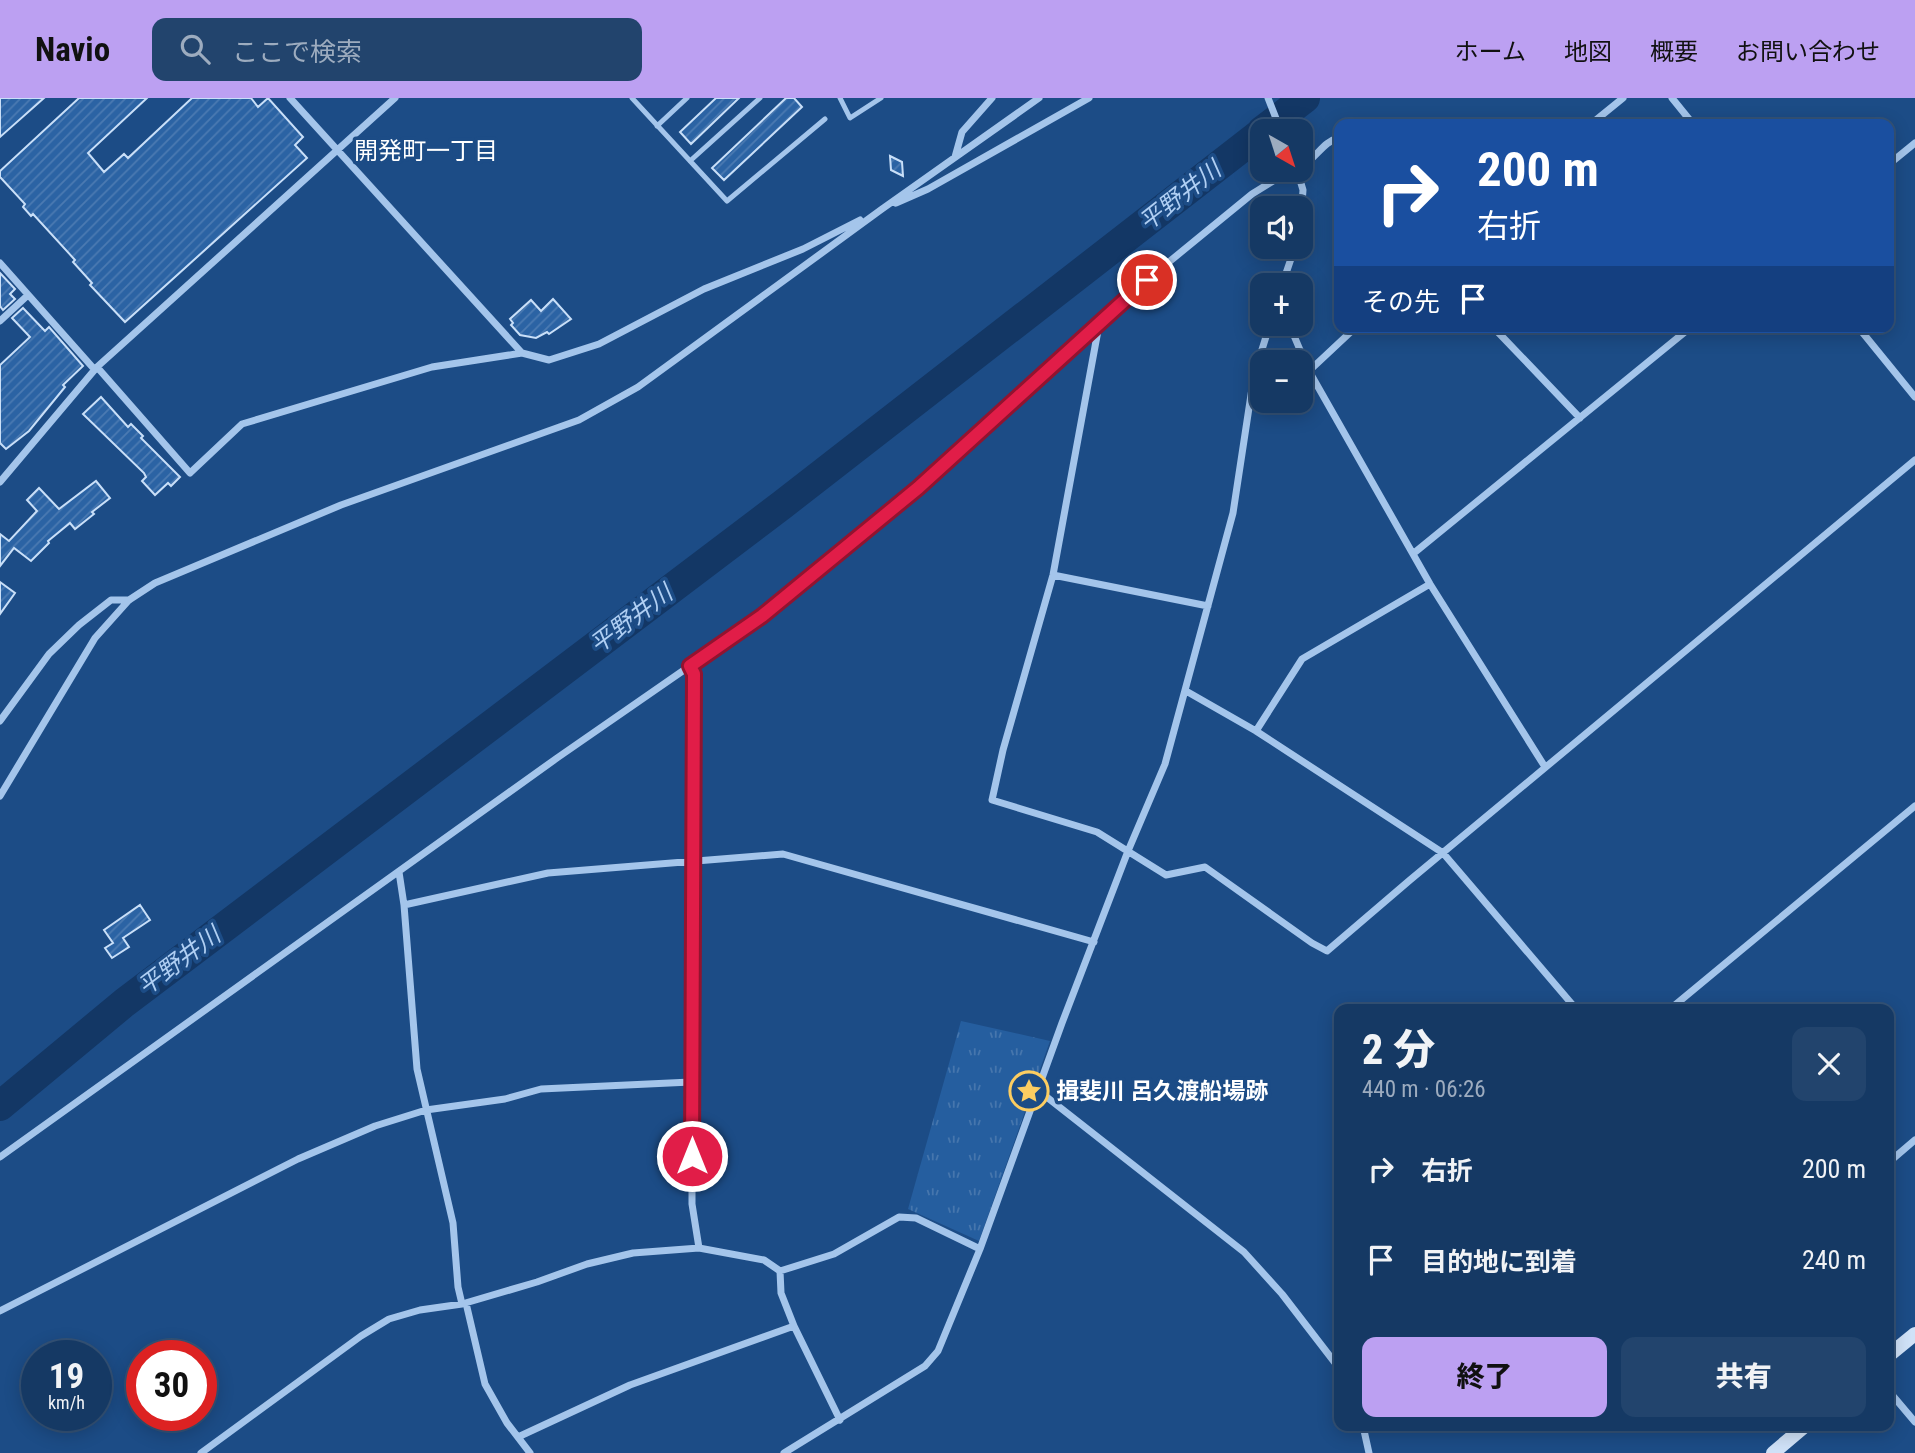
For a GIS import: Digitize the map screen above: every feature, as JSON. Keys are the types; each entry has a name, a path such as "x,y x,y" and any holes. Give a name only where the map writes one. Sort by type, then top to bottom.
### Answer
{"main road":[{"path":"1894,1351 1915,1334"},
{"path":"1773,1453 1799,1431"}],"street":[{"path":"290,98 522,353"},
{"path":"2,476 96,369 395,98"},
{"path":"955,158 962,132 992,98"},
{"path":"0,796 95,638 129,600 155,583 341,505 579,419 638,387 1039,98"},
{"path":"0,263 190,473 242,424 432,367 522,353 550,360 599,344 704,289 803,249 928,189 1089,98"},
{"path":"1268,98 1277,119"},
{"path":"1597,119 1623,98"},
{"path":"1672,98 1689,119"},
{"path":"1313,158 1328,140 1334,139"},
{"path":"1894,160 1915,143"},
{"path":"0,1157 762,616 918,488 1164,266 1252,194 1273,182"},
{"path":"0,321 28,295"},
{"path":"1098,325 1053,575 1003,750 992,800 1097,832 1166,876 1205,867 1327,951 1915,460"},
{"path":"1313,367 1350,333"},
{"path":"1499,333 1580,418"},
{"path":"1413,554 1684,333"},
{"path":"1863,333 1915,397"},
{"path":"783,1453 925,1366 938,1351 980,1249 1128,851 1165,764 1233,513 1254,375 1266,336"},
{"path":"1313,378 1430,584 1545,767"},
{"path":"1053,575 1208,606"},
{"path":"1256,731 1302,659 1430,584"},
{"path":"0,721 49,654 79,625 111,600 129,600"},
{"path":"690,666 694,674 692,1204 699,1248"},
{"path":"1186,691 1256,731 1443,853 1572,1004"},
{"path":"1676,1004 1915,806"},
{"path":"404,905 548,873 783,855 1094,942"},
{"path":"399,872 417,1069 453,1223 458,1287 485,1384 507,1423 530,1453"},
{"path":"0,1311 298,1160 375,1126 426,1110 505,1099 541,1089 691,1082"},
{"path":"1039,1091 1244,1252 1282,1294 1334,1362"},
{"path":"1894,1158 1915,1140"},
{"path":"780,1271 827,1257 899,1217 916,1218 980,1249"},
{"path":"201,1453 389,1318 464,1303 633,1252 699,1248 764,1260 780,1271"},
{"path":"780,1271 781,1293 794,1326 840,1420"},
{"path":"518,1437 630,1385 794,1326"},
{"path":"1894,1397 1915,1422"},
{"path":"1364,1431 1369,1453"}],"lane":[{"path":"632,98 727,201 825,119"},
{"path":"657,126 687,98"},
{"path":"690,160 760,98"},
{"path":"840,98 850,118 881,98"}],"green space":[{"path":"961,1021 1050,1041 979,1241 908,1209"}],"building":[{"path":"0,98 44,98 0,137"},
{"path":"79,98 147,98 88,153 104,172 124,154 128,158 192,98 251,98 258,107 268,98 303,137 295,145 307,158 125,322 90,285 92,283 73,262 75,260 33,214 31,216 23,207 25,204 0,177 0,171"},
{"path":"716,98 739,98 691,144 680,132"},
{"path":"786,98 794,98 802,107 724,180 712,168"},
{"path":"890,156 902,162 903,176 891,170"},
{"path":"0,273 15,289 10,294 15,299 3,310 0,306"},
{"path":"553,299 571,319 549,334 547,332 536,338 520,335 511,325 513,323 510,319 531,300 541,311"},
{"path":"23,308 45,331 49,327 83,366 63,385 65,387 29,431 6,449 0,443 0,365 30,337 12,318"},
{"path":"101,397 128,427 131,424 143,436 141,438 180,477 171,486 168,483 155,495 142,481 146,477 144,473 83,414"},
{"path":"96,481 110,498 92,512 94,514 75,529 70,523 48,541 31,561 14,548 0,566 0,534 9,541 37,511 27,500 39,488 59,509"},
{"path":"0,582 15,593 0,614"},
{"path":"140,905 150,920 123,938 129,947 112,958 105,948 113,943 104,930"}],"waterway":[{"name":"平野井川","path":"1278,119 1305,98"},
{"name":"平野井川","path":"0,1106 124,1003 782,505 1250,141"}],"place":[{"name":"揖斐川 呂久渡船場跡","path":"1029,1091"}],"district":[{"name":"開発町一丁目","path":"426,151"}],"route":[{"path":"692,1156 694,674 690,666 762,616 918,488 1147,280"}]}
